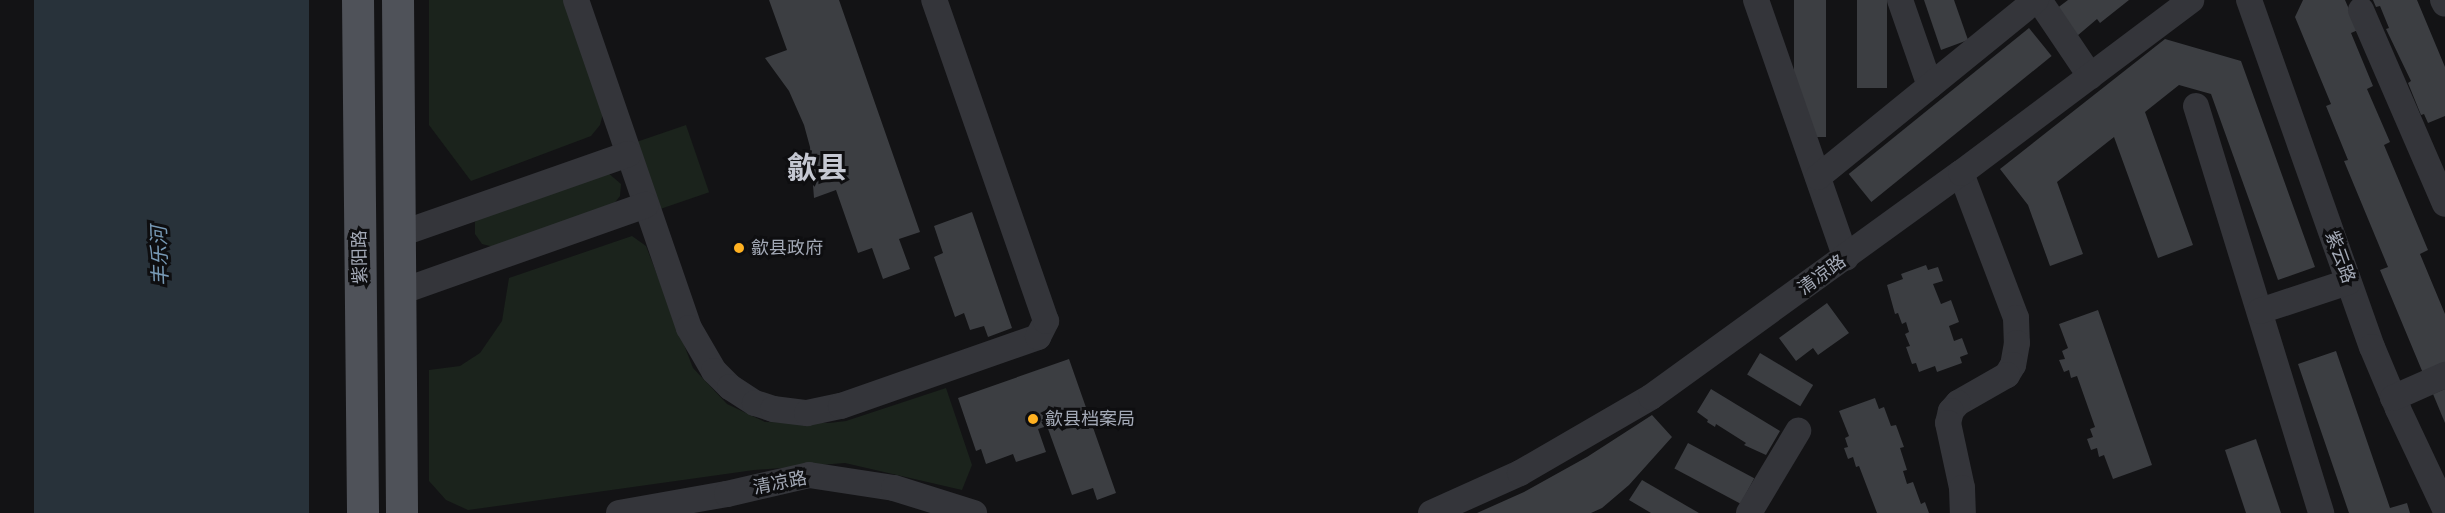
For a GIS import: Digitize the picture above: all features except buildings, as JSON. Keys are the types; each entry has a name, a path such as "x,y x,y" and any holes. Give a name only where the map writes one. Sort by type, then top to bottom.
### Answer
{"main road":[{"name":"紫阳路","path":"358,0 363,513"},
{"path":"398,0 402,513"}],"street":[{"path":"576,0 689,328 707,359 730,387 755,403 790,413 824,411 1038,337 1046,321 934,0"},
{"path":"1756,0 1846,258"},
{"path":"1900,0 1930,86"},
{"path":"1818,177 2038,0 2090,76"},
{"name":"清凉路","path":"1431,513 1520,473 1608,424 1693,368 1846,258 2191,0"},
{"name":"紫云路","path":"2249,0 2349,282 2393,398 2445,509"},
{"path":"2361,10 2445,204"},
{"path":"2196,106 2320,513"},
{"path":"400,234 628,154"},
{"path":"1961,173 2016,318 2018,343 2013,365 2007,375 1958,403 1951,411 1948,423 1960,477 1963,513"},
{"path":"400,292 646,205"},
{"path":"2260,311 2349,282"},
{"path":"2393,398 2445,375"},
{"path":"1749,513 1798,431"},
{"name":"清凉路","path":"620,513 694,507 809,476 894,488 974,513"}],"shaded area":[{"path":"429,0 570,0 604,110 600,125 591,136 471,181 429,125"},
{"path":"686,125 709,192 658,210 635,143"},
{"path":"607,172 621,184 620,196 613,205 494,247 482,244 475,234 475,222 478,217"},
{"path":"632,236 646,246 693,368 727,404 765,422 829,423 846,421 946,388 972,465 962,490 845,463 754,470 468,510 446,500 429,481 429,370 460,366 480,353 502,321 509,278"}],"water":[{"name":"丰乐河","path":"34,0 309,0 309,513 34,513"}],"place":[{"name":"歙县政府","path":"739,248"},
{"name":"歙县档案局","path":"1033,419"}],"district":[{"name":"歙县","path":"817,168"}]}
